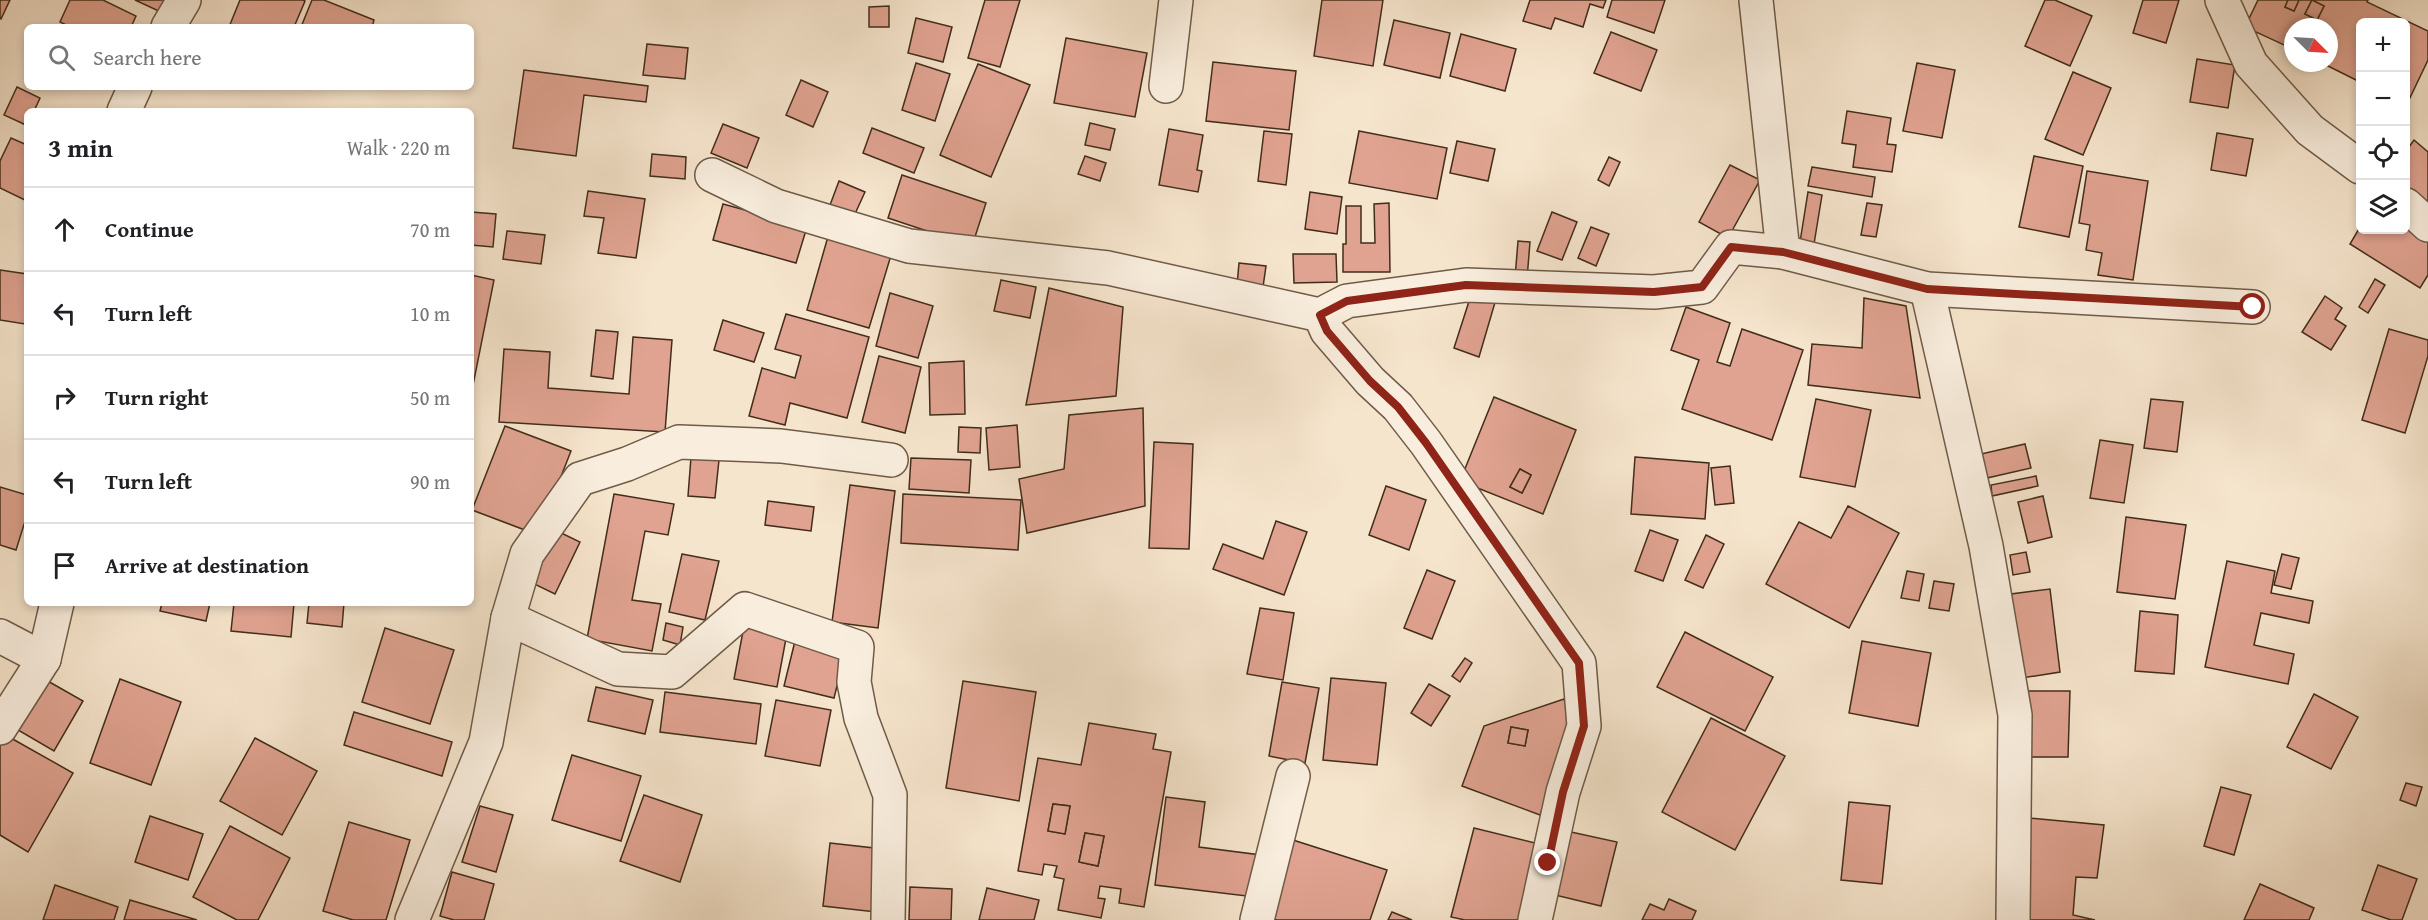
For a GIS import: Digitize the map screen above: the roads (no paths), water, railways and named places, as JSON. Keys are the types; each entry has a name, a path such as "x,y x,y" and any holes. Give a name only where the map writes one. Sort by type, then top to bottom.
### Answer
{"street":[{"path":"170,24 184,0"},
{"path":"1166,86 1176,0"},
{"path":"1756,0 1783,252"},
{"path":"2222,0 2251,64 2310,130 2356,162"},
{"path":"125,108 134,90"},
{"path":"712,175 776,206 909,246 1108,268 1320,315 1347,301 1466,285 1654,292 1702,287 1731,247 1783,252 1927,289 2253,307"},
{"path":"2410,209 2428,225"},
{"path":"1927,289 1986,546 2015,716 2013,920"},
{"path":"1320,315 1327,331 1370,381 1398,407 1426,443 1579,663 1584,726 1563,792 1535,920"},
{"path":"412,920 486,742 508,618 527,554 580,479 627,464 679,442 781,446 891,460"},
{"path":"0,728 44,659 56,606"},
{"path":"508,618 618,669 672,672 745,609 857,647 854,682 861,718 890,795 888,920"},
{"path":"0,636 44,659"},
{"path":"1257,920 1293,776"}]}
